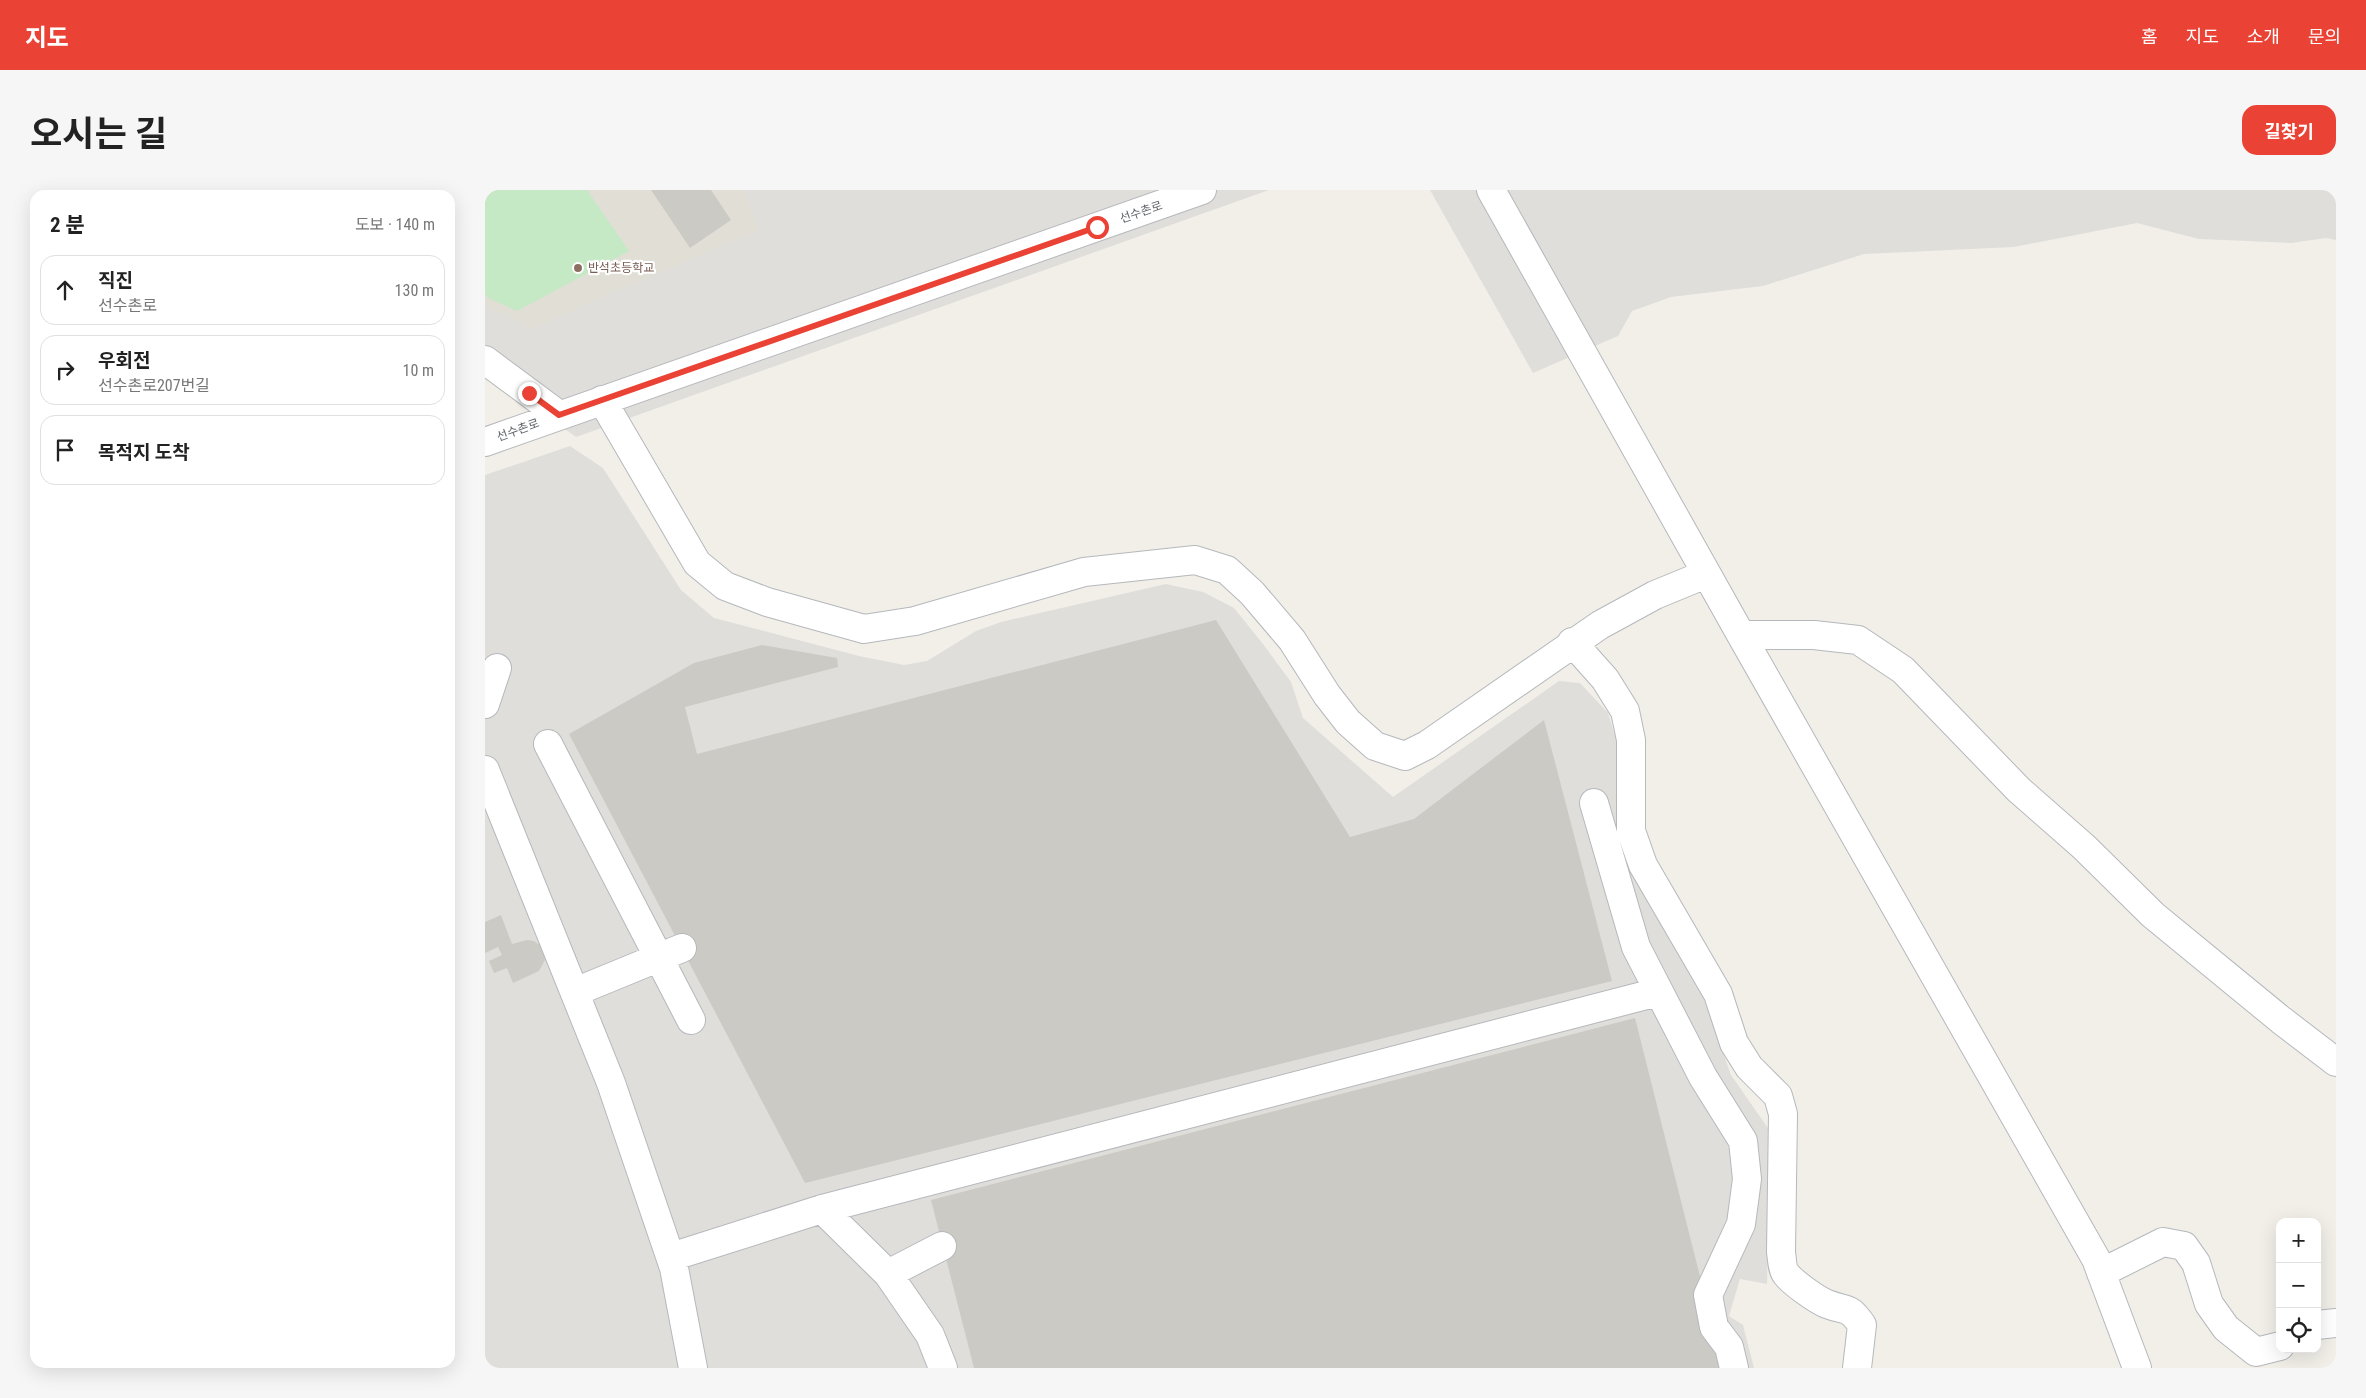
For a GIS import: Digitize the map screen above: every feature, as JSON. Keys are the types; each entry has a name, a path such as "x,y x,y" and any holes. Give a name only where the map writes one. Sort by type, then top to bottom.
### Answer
{"street":[{"path":"1491,190 1741,636 2096,1259 2137,1368"},
{"name":"선수촌로","path":"485,442 1193,192"},
{"path":"485,360 559,415"},
{"path":"602,400 697,563 725,586 767,602 865,629 915,621 1084,572 1195,560 1227,570 1252,593 1292,640 1327,695 1348,722 1375,746 1405,756 1427,745 1571,642 1655,594 1706,574"},
{"path":"1741,636 1814,635 1858,640 1903,670 2019,790 2084,847 2153,915 2281,1020 2336,1062"},
{"path":"1571,642 1605,679 1625,711 1631,740 1631,831 1643,864 1718,994 1734,1043 1749,1067 1778,1096 1783,1114 1781,1252 1785,1273 1795,1284 1826,1304 1849,1309 1855,1315 1862,1325 1857,1368"},
{"path":"485,704 497,668"},
{"path":"549,744 671,953 691,1020"},
{"path":"485,770 611,1083 671,1257 693,1368"},
{"path":"1594,803 1636,947 1703,1077 1743,1141 1747,1179 1741,1224 1708,1296 1714,1327 1729,1347 1734,1368"},
{"path":"575,992 671,953"},
{"path":"671,1257 822,1209 1658,992"},
{"path":"822,1209 888,1274 930,1335 943,1368"},
{"path":"2101,1273 2163,1242 2184,1246 2196,1263 2209,1304 2226,1328 2256,1352 2276,1347"},
{"path":"888,1274 942,1246"},
{"path":"2321,1325 2336,1323"}],"shaded area":[{"path":"485,190 1269,190 576,437 485,371"},
{"name":"반석초등학교","path":"485,190 744,190 759,230 530,329 485,305"},
{"path":"1430,190 2336,190 2336,240 2326,238 2291,243 2199,239 2137,223 2014,247 1864,254 1763,286 1671,297 1632,311 1618,336 1533,373"},
{"path":"570,446 603,468 681,590 714,618 859,656 904,665 927,661 976,631 1001,622 1166,584 1203,592 1234,608 1263,644 1291,682 1303,718 1393,797 1559,681 1580,683 1608,713 1620,753 1620,842 1639,886 1696,977 1731,1075 1770,1131 1767,1284 1740,1279 1729,1316 1743,1325 1754,1368 485,1368 485,475"}],"green space":[{"path":"485,190 587,190 629,251 517,311 488,298 485,293"}],"building":[{"path":"651,190 711,190 731,220 690,248"},
{"path":"1216,620 1350,837 1414,819 1544,720 1612,981 805,1183 569,734 694,663 762,645 837,658 838,667 685,707 697,754"},
{"path":"501,915 512,944 527,940 534,941 541,946 544,953 545,960 539,971 513,983 507,968 494,973 489,961 502,955 498,947 485,953 485,922"},
{"path":"1635,1018 1723,1368 974,1368 931,1200"}],"place":[{"name":"반석초등학교","path":"578,268"}],"route":[{"path":"529,393 559,415 1097,227"}]}
